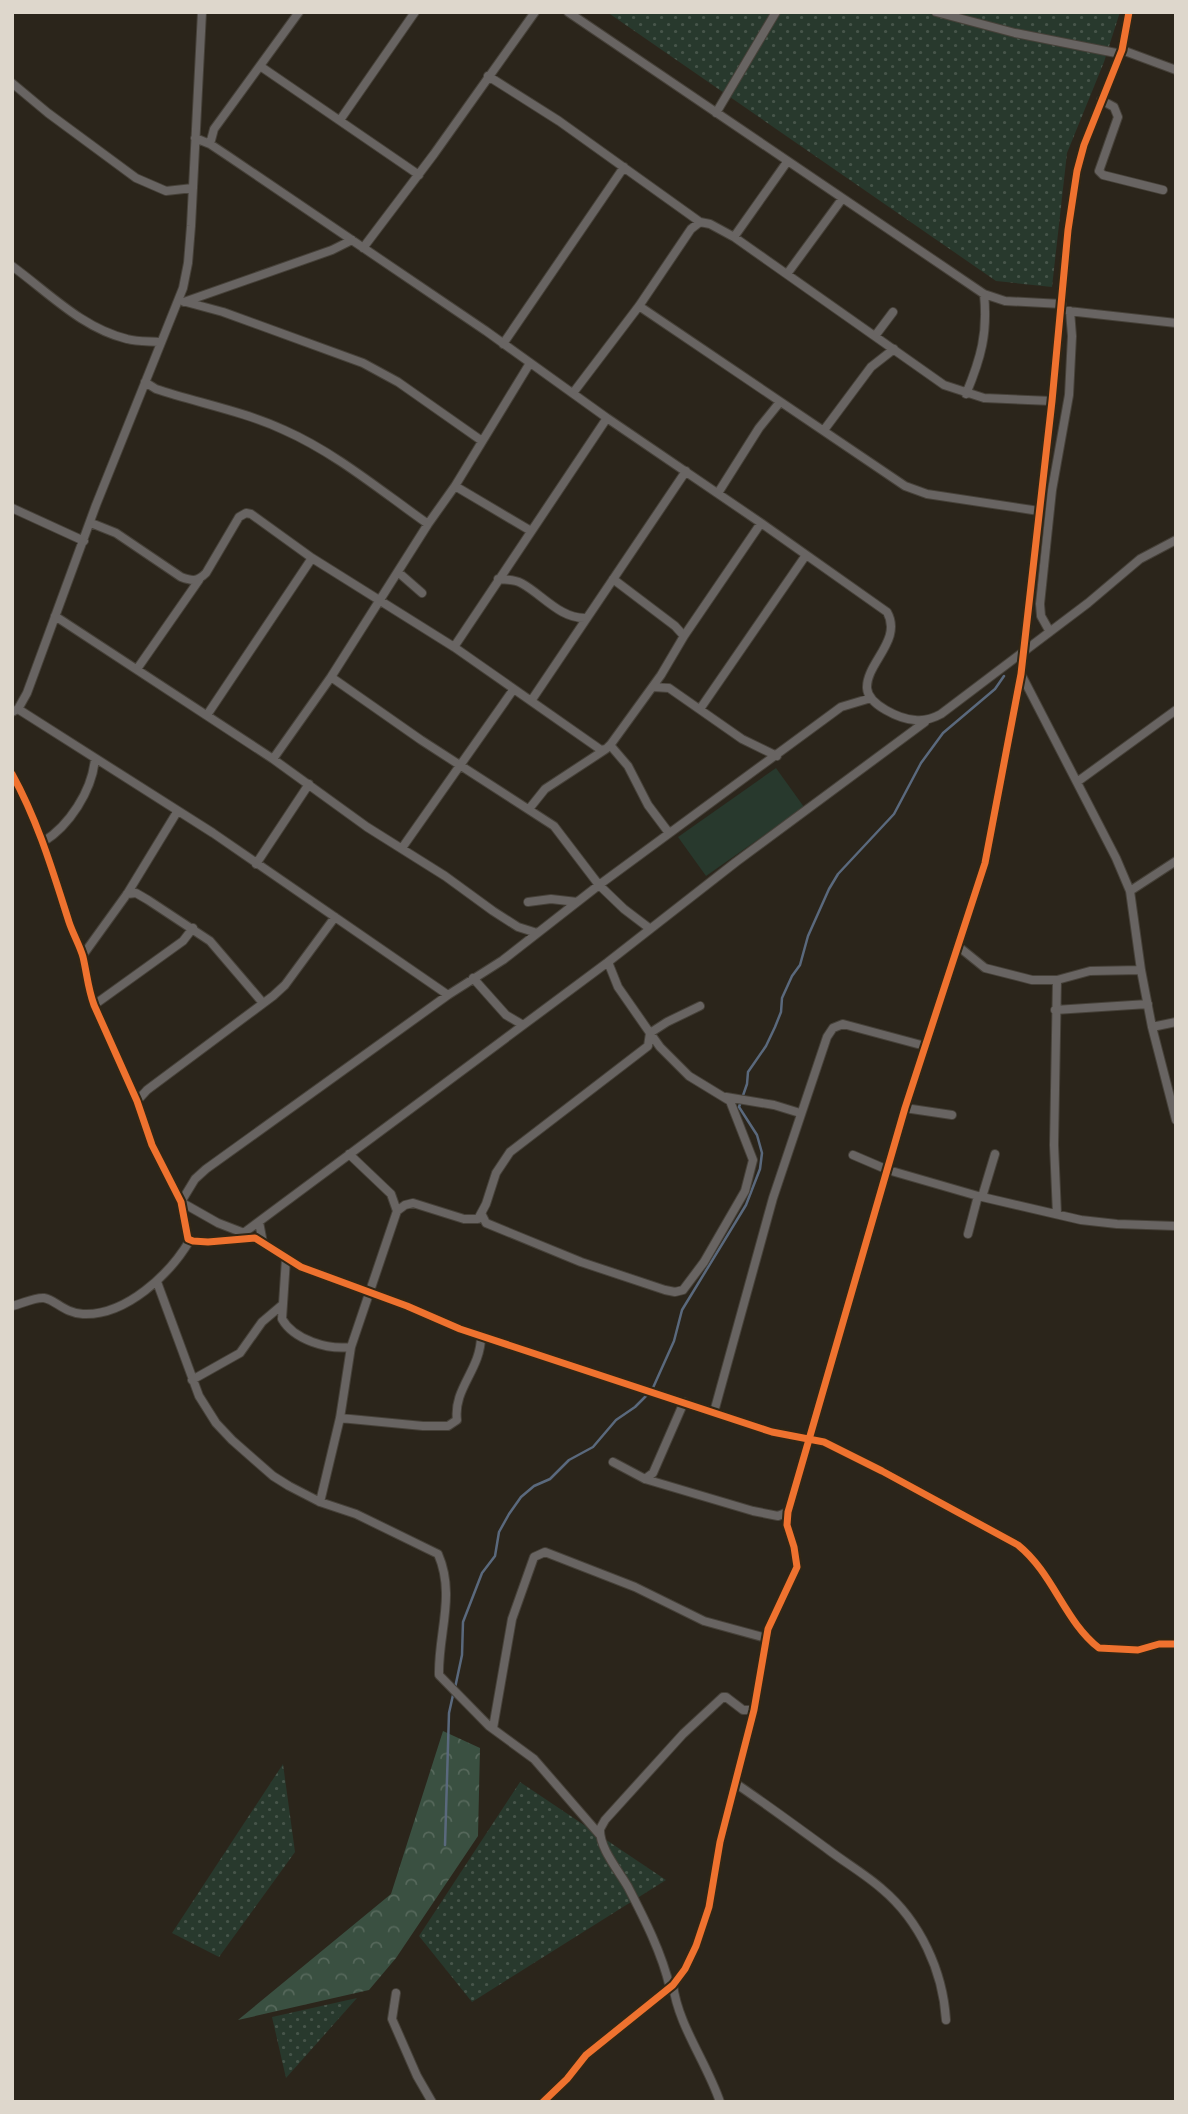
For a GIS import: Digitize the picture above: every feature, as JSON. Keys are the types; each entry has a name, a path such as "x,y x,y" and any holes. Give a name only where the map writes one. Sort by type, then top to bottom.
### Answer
{"street":[{"path":"202,12 188,262 182,301 160,342 27,693 15,710 126,776 448,995"},
{"path":"210,144 214,129 299,12"},
{"path":"340,120 415,12"},
{"path":"363,248 419,175 534,12"},
{"path":"568,12 984,294 1005,302 1176,323"},
{"path":"716,113 776,12"},
{"path":"936,12 1015,33 1121,52 1176,70"},
{"path":"543,2102 567,2079 586,2055 671,1986 685,1969 704,1925 720,1842 754,1710 768,1629 797,1567 787,1525 788,1512 905,1108 985,863 1021,674 1065,308 1068,230 1077,171 1084,145 1121,52 1129,12"},
{"path":"260,66 419,175"},
{"path":"488,76 559,121 701,222 734,237 936,381 966,394 1001,400 1052,401"},
{"path":"12,83 136,178 166,191 193,188"},
{"path":"1101,100 1114,107 1118,117 1099,172 1163,190"},
{"path":"195,138 210,144 352,240 888,614 891,623 889,635 868,681 868,690 871,698 901,717 927,720"},
{"path":"734,237 787,162"},
{"path":"503,344 624,167"},
{"path":"787,274 842,199"},
{"path":"573,393 639,306 691,229 701,222"},
{"path":"182,301 282,268 352,240"},
{"path":"12,266 96,328 131,340 160,342"},
{"path":"966,394 982,352 986,310 984,294"},
{"path":"182,301 223,312 363,363 390,377 482,441"},
{"path":"986,310 1005,302"},
{"path":"639,306 893,478 918,492 1039,511"},
{"path":"1050,632 1041,616 1040,604 1052,490 1069,395 1072,336 1065,308"},
{"path":"875,336 893,312"},
{"path":"824,430 871,367 894,349"},
{"path":"273,759 331,677 341,657 455,486 530,363"},
{"path":"145,382 156,389 254,418 299,437 327,453 428,524"},
{"path":"718,493 759,428 780,402"},
{"path":"454,647 607,418"},
{"path":"531,701 685,471"},
{"path":"455,486 531,531"},
{"path":"12,508 84,541"},
{"path":"137,669 206,573 239,517 246,513 454,647 596,748 608,747 631,770 648,805 669,833"},
{"path":"92,523 116,533 181,576 191,581 200,580"},
{"path":"529,809 545,789 608,747 653,687 684,636 761,523"},
{"path":"236,1240 927,720 960,701 1140,559 1176,540"},
{"path":"700,709 806,555"},
{"path":"207,715 312,558"},
{"path":"398,572 422,593"},
{"path":"498,579 522,583 566,614 586,618"},
{"path":"613,579 675,626 684,636"},
{"path":"55,616 273,759 367,827 512,923 537,933"},
{"path":"1021,674 1130,891 1152,1027 1176,1120"},
{"path":"661,675 669,688 742,739 777,756"},
{"path":"331,677 558,830 599,884 624,909 649,928"},
{"path":"653,687 669,688"},
{"path":"401,848 513,690"},
{"path":"181,1202 195,1179 206,1169 448,995 503,960 599,884 841,707 871,698"},
{"path":"1077,782 1176,710"},
{"path":"43,842 59,832 67,822 90,779 95,759"},
{"path":"12,774 43,842 83,955 89,992 137,1101 152,1145 181,1202 187,1237 190,1240 208,1242 248,1237 263,1242 286,1259 322,1276 481,1336 772,1432 830,1444 1018,1545 1041,1569 1080,1629 1099,1648 1138,1650 1159,1644 1176,1644"},
{"path":"257,864 309,784"},
{"path":"83,955 127,894 177,812"},
{"path":"1130,891 1176,861"},
{"path":"127,894 136,894 193,928 216,947 262,1003"},
{"path":"528,902 551,899 577,902"},
{"path":"137,1101 146,1090 285,985 335,916"},
{"path":"94,1005 183,941 193,928"},
{"path":"959,947 991,970 1032,980 1057,980 1090,971 1141,970"},
{"path":"482,1215 486,1223 581,1262 677,1292 683,1290 704,1262 745,1191 752,1173 752,1152 732,1104 726,1097 689,1076 660,1047 618,986 608,962"},
{"path":"473,978 506,1015 523,1025"},
{"path":"1057,980 1054,1145 1057,1214"},
{"path":"1055,1010 1148,1004"},
{"path":"650,1033 700,1006"},
{"path":"1152,1027 1176,1021"},
{"path":"714,1412 773,1198 820,1052 830,1031 837,1025 853,1025 925,1046"},
{"path":"320,1502 340,1418 351,1347 397,1211 413,1203 464,1219 472,1220 482,1215 496,1173 510,1152 645,1049 651,1038 650,1033"},
{"path":"726,1097 774,1105 800,1113"},
{"path":"905,1108 952,1115"},
{"path":"349,1154 391,1194 397,1211"},
{"path":"968,1234 995,1154"},
{"path":"853,1155 888,1170 980,1197 1057,1214 1117,1224 1176,1226"},
{"path":"181,1202 218,1223 244,1233"},
{"path":"259,1222 263,1242"},
{"path":"12,1306 41,1298 64,1310 86,1314 118,1307 157,1282 190,1240"},
{"path":"286,1259 282,1305 282,1319 286,1326 295,1333 332,1348 351,1347"},
{"path":"157,1282 192,1380 211,1416 232,1440 273,1476 320,1502 356,1514 438,1554 447,1601 446,1621 438,1654 439,1675 454,1693 493,1728 534,1759 599,1834 641,1914 680,2015 712,2079 720,2102"},
{"path":"192,1380 240,1353 262,1322 282,1305"},
{"path":"340,1418 423,1426 444,1427 453,1424 457,1420 456,1401 476,1363 481,1336"},
{"path":"645,1479 653,1474 684,1402"},
{"path":"613,1462 645,1479 768,1515 778,1516 788,1512"},
{"path":"493,1728 512,1619 534,1557 545,1552 635,1587 704,1621 766,1638"},
{"path":"599,1834 605,1820 617,1806 683,1734 723,1697 743,1710 754,1710"},
{"path":"734,1783 895,1900 915,1926 939,1977 945,1995 946,2020"},
{"path":"396,1993 392,2019 417,2076 432,2102"}],"green space":[{"path":"607,12 1120,12 1104,62 1067,153 1052,287 996,281"},
{"path":"776,768 804,807 706,876 678,837"},
{"path":"443,1731 480,1748 478,1836 396,1958 369,1990 238,2020 391,1894"},
{"path":"283,1764 295,1852 219,1957 172,1933"},
{"path":"520,1782 666,1880 472,2002 419,1936"},
{"path":"357,1998 286,2078 272,2017"}],"waterway":[{"path":"652,1390 674,1341 682,1310 746,1205 760,1169 762,1153 757,1135 739,1107 748,1072 775,1027 781,1012 782,998 800,965 808,936 829,889 838,874 894,814 921,763 943,733 995,689 1004,676"},
{"path":"455,1688 462,1655 463,1622 482,1573 495,1556 499,1532 509,1514 521,1497 534,1486 550,1479 569,1460 593,1447 616,1420 647,1395"},
{"path":"445,1845 449,1713 453,1695"}],"cycle path":[{"path":"543,2102 567,2079 586,2055 673,1985 685,1969 696,1946 709,1907 720,1842 754,1710 768,1629 797,1567 787,1525 788,1512 905,1108 985,863 1021,674 1068,230 1077,171 1084,145 1122,50 1129,12"},
{"path":"12,774 30,810 82,953 94,1005 137,1101 152,1145 181,1202 188,1239 208,1242 255,1238 301,1267 407,1306 460,1329 772,1432 824,1442 1018,1545 1041,1569 1077,1625 1099,1648 1138,1650 1159,1644 1176,1644"}]}
